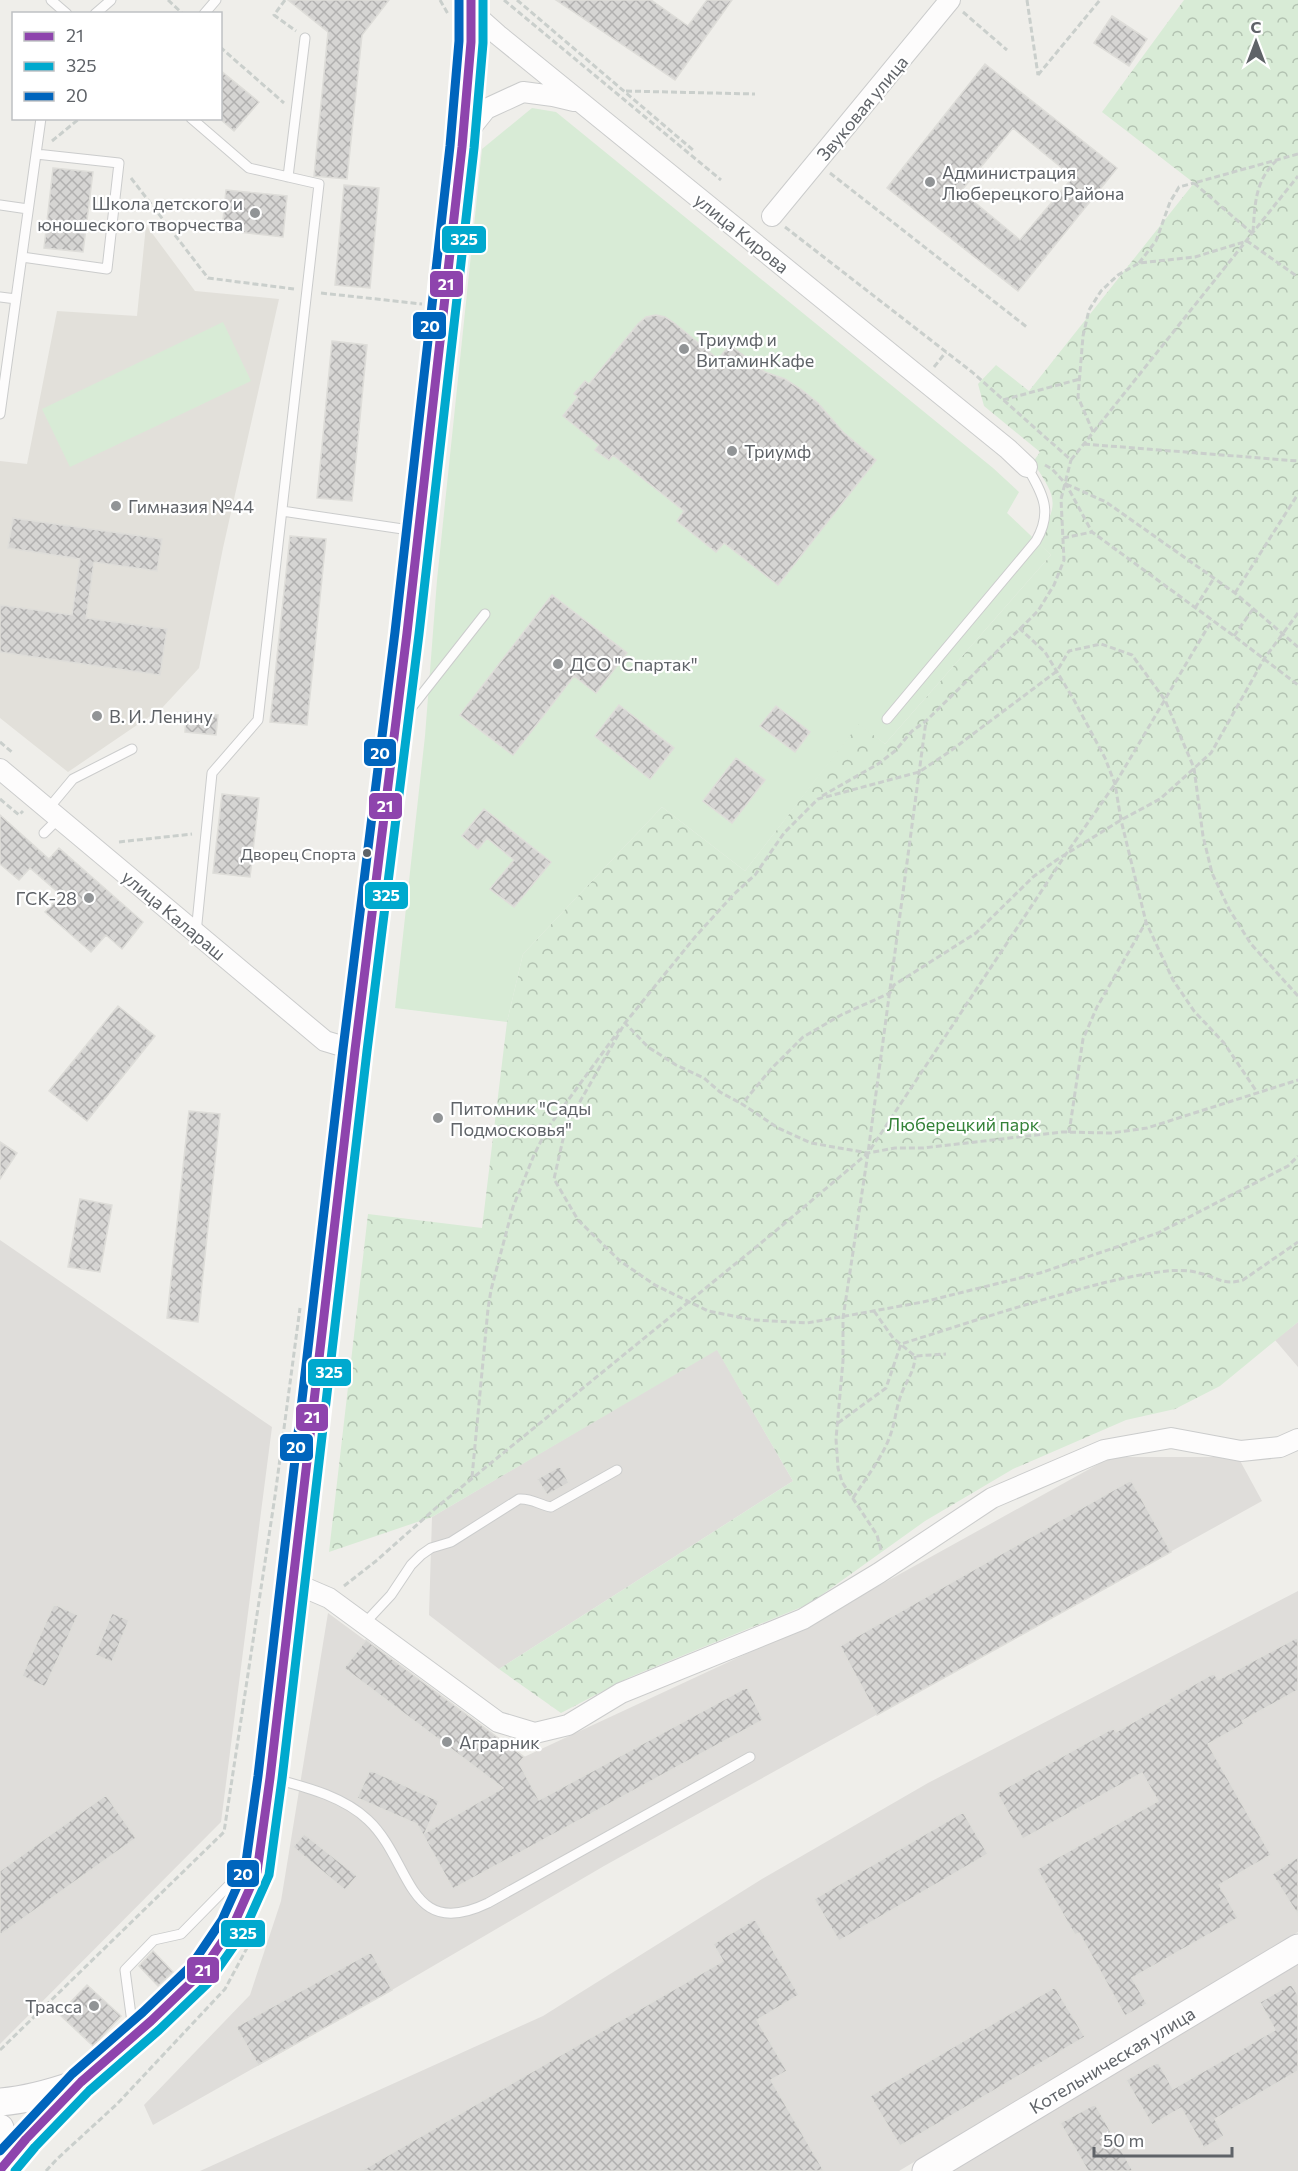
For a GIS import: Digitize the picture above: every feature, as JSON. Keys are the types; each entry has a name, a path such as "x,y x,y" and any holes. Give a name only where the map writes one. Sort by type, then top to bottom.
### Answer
{"main road":[{"path":"1,2169 81,2082 151,2021 200,1974 233,1926 257,1872 419,531 462,147 471,42 466,4"},
{"name":"Котельническая улица","path":"926,2171 1298,1948"},
{"path":"0,2102 48,2094 81,2082"},
{"path":"0,2128 5,2144 1,2169"}],"street":[{"name":"Звуковая улица","path":"778,221 817,162 950,1"},
{"name":"улица Кирова","path":"466,4 498,35 579,103 742,232 1008,449 1033,464"},
{"path":"462,147 474,124 486,109 523,92 554,96 579,103"},
{"name":"улица Калараш","path":"0,769 325,1041 355,1050"},
{"path":"292,1587 308,1589 329,1598 498,1722 535,1733 568,1725 621,1692 803,1619 992,1498 1104,1450 1171,1438 1241,1450 1280,1447 1298,1439"}],"lane":[{"path":"51,0 65,12"},
{"path":"97,12 111,0"},
{"path":"206,12 216,0"},
{"path":"288,177 305,38"},
{"path":"0,414 41,120"},
{"path":"193,120 249,168 319,184 258,720 212,773 196,934"},
{"path":"22,257 107,269 119,163 36,154"},
{"path":"0,205 28,208"},
{"path":"0,297 16,299"},
{"path":"887,720 1036,541 1044,528 1046,514 1044,501 1033,464"},
{"path":"282,511 419,531"},
{"path":"395,728 485,614"},
{"path":"44,833 73,779 132,749"},
{"path":"363,1625 391,1594 411,1565 431,1548 451,1542 519,1499 529,1498 543,1506 551,1507 617,1470"},
{"path":"270,1778 299,1785 344,1803 368,1819 386,1840 417,1898 431,1910 448,1914 469,1913 488,1904 750,1757"},
{"path":"133,2035 125,1970 154,1940 181,1934 237,1877 261,1845"}],"path":[{"path":"168,0 181,12"},
{"path":"285,0 274,15 305,38"},
{"path":"504,0 721,180"},
{"path":"517,0 693,150"},
{"path":"1027,0 1038,75 1100,0"},
{"path":"950,1 1007,50"},
{"path":"222,49 297,114"},
{"path":"624,91 754,94"},
{"path":"36,154 78,120"},
{"path":"1093,432 1078,397 1083,336 1089,310 1101,291 1118,275 1139,263 1156,242 1170,201 1179,187 1298,154"},
{"path":"1253,234 1256,197 1265,172 1278,160"},
{"path":"817,162 1028,328"},
{"path":"119,163 208,278 428,305"},
{"path":"472,1478 489,1299 513,1207 547,1129 609,1042 695,938 734,894 755,875 784,833 818,799 878,764 895,751 912,730 926,721 1038,611 1054,585 1064,560 1061,499 1071,460 1298,177"},
{"path":"1194,183 1253,234"},
{"path":"778,221 963,365 1071,460"},
{"path":"1139,263 1195,257 1247,241"},
{"path":"1247,241 1298,278"},
{"path":"1003,400 1080,379"},
{"path":"1084,444 1298,461"},
{"path":"1033,464 1052,469 1065,484 1092,532 1298,685"},
{"path":"1065,484 1106,502 1235,593 1298,647"},
{"path":"1235,593 1298,494"},
{"path":"1063,538 1092,532"},
{"path":"1195,608 1214,578"},
{"path":"1234,636 1252,609"},
{"path":"742,1104 771,1069 803,1037 841,1015 890,993 894,985 976,933 1033,877 1121,820 1160,799 1211,753 1264,659 1298,613"},
{"path":"329,1598 868,1153 1115,784 1212,620"},
{"path":"1019,628 1045,652 1105,758 1115,784 1121,820 1146,922 1173,980 1194,1011 1224,1042 1257,1092"},
{"path":"818,799 919,772 1057,671 1069,651 1101,644 1132,655 1165,700 1194,768 1203,837 1212,873 1229,909 1251,944 1298,996"},
{"path":"890,1565 881,1551 877,1535 842,1482 837,1468 836,1439 843,1361 843,1318 868,1153 926,721"},
{"path":"119,842 206,832"},
{"path":"1069,1133 1083,1040 1097,1007 1146,922"},
{"path":"625,1023 648,1047 676,1065 704,1078 720,1092 778,1128 812,1143 868,1153 896,1148 923,1148 1025,1136 1111,1133 1147,1128 1298,1080"},
{"path":"625,1023 566,1126 554,1179 578,1220 620,1261 655,1285 708,1311 754,1320 807,1323 923,1302 1040,1273 1158,1233 1288,1166 1298,1158"},
{"path":"901,1344 1106,1282 1167,1271 1187,1271 1200,1273 1217,1281 1233,1283 1243,1280 1298,1242"},
{"path":"874,1311 893,1338 915,1356 946,1354"},
{"path":"837,1423 886,1388 901,1344"},
{"path":"853,1498 890,1437 900,1396 908,1377 915,1368 915,1356"},
{"path":"0,2050 224,1832 275,1496"}],"shaded area":[{"name":"Гимназия №44","path":"146,225 195,291 279,299 223,548 199,668 162,708 68,772 0,718 0,461 27,464 57,311 137,316"},
{"path":"0,1240 272,1427 221,1822 0,2044"},
{"path":"1298,1322 1298,1367 1275,1340"},
{"path":"717,1349 793,1481 499,1669 429,1615 432,1517"},
{"path":"1111,1457 1238,1457 1262,1501 604,1866 392,1990 153,2125 144,2105 250,1995 281,1901 328,1613 524,1757 808,1625"},
{"path":"1298,1591 1298,1932 899,2171 200,2171 543,2016 762,1879 928,1783"},
{"path":"1298,1962 1298,2171 945,2171"}],"green space":[{"name":"Люберецкий парк","path":"1184,0 1298,0 1298,1322 1220,1386 1175,1409 1126,1420 1013,1469 925,1521 809,1604 630,1677 561,1713 499,1669 793,1481 717,1350 432,1517 329,1552 368,1214 482,1228 507,1022 523,954 662,807 745,871 859,723 885,744 1051,555 1036,541 1052,509 1051,493 1033,462 1040,452 984,406 978,384 996,365 1029,391 1194,183 1102,112"},
{"path":"532,108 556,112 993,468 1019,492 1007,513 1051,555 885,744 859,724 745,871 662,807 523,954 507,1022 395,1008 425,736 437,580 482,149"},
{"path":"223,322 251,381 70,467 42,409"}],"building":[{"path":"288,0 389,0 362,35 347,179 314,176 328,32"},
{"path":"556,0 651,0 688,26 707,0 732,0 675,80"},
{"path":"1112,16 1147,39 1129,66 1094,43"},
{"name":"Администрация Люберецкого Района","path":"985,64 1117,168 1018,291 887,188","holes":["1013,128 1073,177 1020,240 961,191"]},
{"path":"222,72 259,102 234,131 221,120"},
{"path":"53,168 93,172 83,252 44,248"},
{"path":"344,185 379,188 370,288 335,285"},
{"name":"Школа детского и юношеского творчества","path":"226,190 287,196 283,237 222,230"},
{"name":"Триумф","path":"656,315 673,322 718,359 730,345 765,372 785,379 802,390 818,403 843,432 876,460 778,585 724,543 716,552 677,521 684,511 613,455 609,460 595,450 599,445 563,416 578,397 574,394 585,381 589,384 638,324 646,317"},
{"path":"332,341 367,345 352,501 317,498"},
{"path":"13,518 162,539 157,571 94,562 86,618 167,629 160,675 0,652 0,605 72,615 80,559 8,548"},
{"path":"290,536 326,539 307,725 270,722"},
{"name":"ДСО \"Спартак\"","path":"552,595 627,653 596,693 574,676 513,755 460,715"},
{"path":"619,705 674,748 650,779 595,736"},
{"path":"776,706 810,732 795,752 760,726"},
{"path":"186,712 218,715 216,735 185,732"},
{"path":"736,758 765,780 732,823 703,801"},
{"path":"222,794 259,798 250,877 213,873"},
{"path":"484,809 551,862 514,907 490,889 514,860 487,838 478,849 462,836"},
{"path":"0,815 49,859 59,848 143,922 122,949 106,935 91,952 45,912 61,895 30,868 19,880 0,864"},
{"path":"118,1006 155,1036 87,1121 49,1091"},
{"path":"189,1111 220,1114 198,1322 167,1318"},
{"path":"0,1142 17,1153 0,1179"},
{"path":"80,1199 112,1205 100,1272 68,1267"},
{"path":"560,1466 569,1483 547,1495 537,1479"},
{"path":"1131,1480 1171,1552 877,1715 840,1646"},
{"path":"54,1604 78,1615 45,1687 22,1676"},
{"path":"112,1613 129,1620 112,1662 95,1655"},
{"path":"1298,1637 1298,1690 1242,1721 1244,1724 1208,1744 1271,1855 1219,1885 1238,1918 1132,1978 1147,2004 1125,2016 1079,1933 1075,1935 1037,1869 1158,1801 1142,1773 1023,1839 997,1793 1113,1728 1116,1732 1214,1673 1218,1680"},
{"path":"366,1640 524,1757 519,1763 539,1800 747,1687 763,1720 453,1889 417,1824 357,1798 370,1770 439,1801 425,1833 503,1788 344,1668"},
{"path":"106,1795 136,1838 0,1935 0,1871"},
{"path":"963,1812 988,1854 839,1941 814,1899"},
{"path":"304,1834 357,1876 345,1890 293,1847"},
{"path":"1298,1857 1298,1915 1272,1874"},
{"path":"755,1919 799,1995 757,2020 787,2071 771,2080 824,2171 361,2171 723,1961 713,1944"},
{"path":"153,1951 173,1972 158,1986 139,1966"},
{"path":"371,1952 392,1990 258,2065 236,2027"},
{"path":"1291,1984 1298,1995 1298,2071 1215,2119 1224,2136 1204,2148 1181,2108 1152,2125 1126,2080 1158,2062 1173,2089 1275,2030 1260,2002"},
{"path":"87,1985 121,2016 93,2046 59,2014"},
{"path":"1055,1987 1085,2037 900,2146 870,2096"},
{"path":"1095,2104 1133,2171 1088,2171 1060,2123"}],"transit line":[{"name":"20","path":"0,2151 72,2074 143,2012 191,1966 222,1920 245,1869 395,632 450,146 459,41 459,0"},
{"name":"21","path":"0,2170 26,2139 81,2082 151,2021 200,1974 233,1926 257,1872 407,633 462,147 471,42 471,0"},
{"name":"325","path":"15,2171 89,2091 159,2030 208,1983 243,1933 269,1875 419,634 474,148 483,43 483,0"}],"place":[{"name":"Администрация Люберецкого Района","path":"930,182"},
{"name":"Школа детского и юношеского творчества","path":"255,213"},
{"name":"Триумф и ВитаминКафе","path":"684,349"},
{"name":"Триумф","path":"732,451"},
{"name":"Гимназия №44","path":"116,506"},
{"name":"ДСО \"Спартак\"","path":"558,664"},
{"name":"В. И. Ленину","path":"97,716"},
{"name":"Дворец Спорта","path":"367,853"},
{"name":"ГСК-28","path":"89,898"},
{"name":"Питомник \"Сады Подмосковья\"","path":"438,1118"},
{"name":"Аграрник","path":"447,1742"},
{"name":"Трасса","path":"94,2006"}]}
